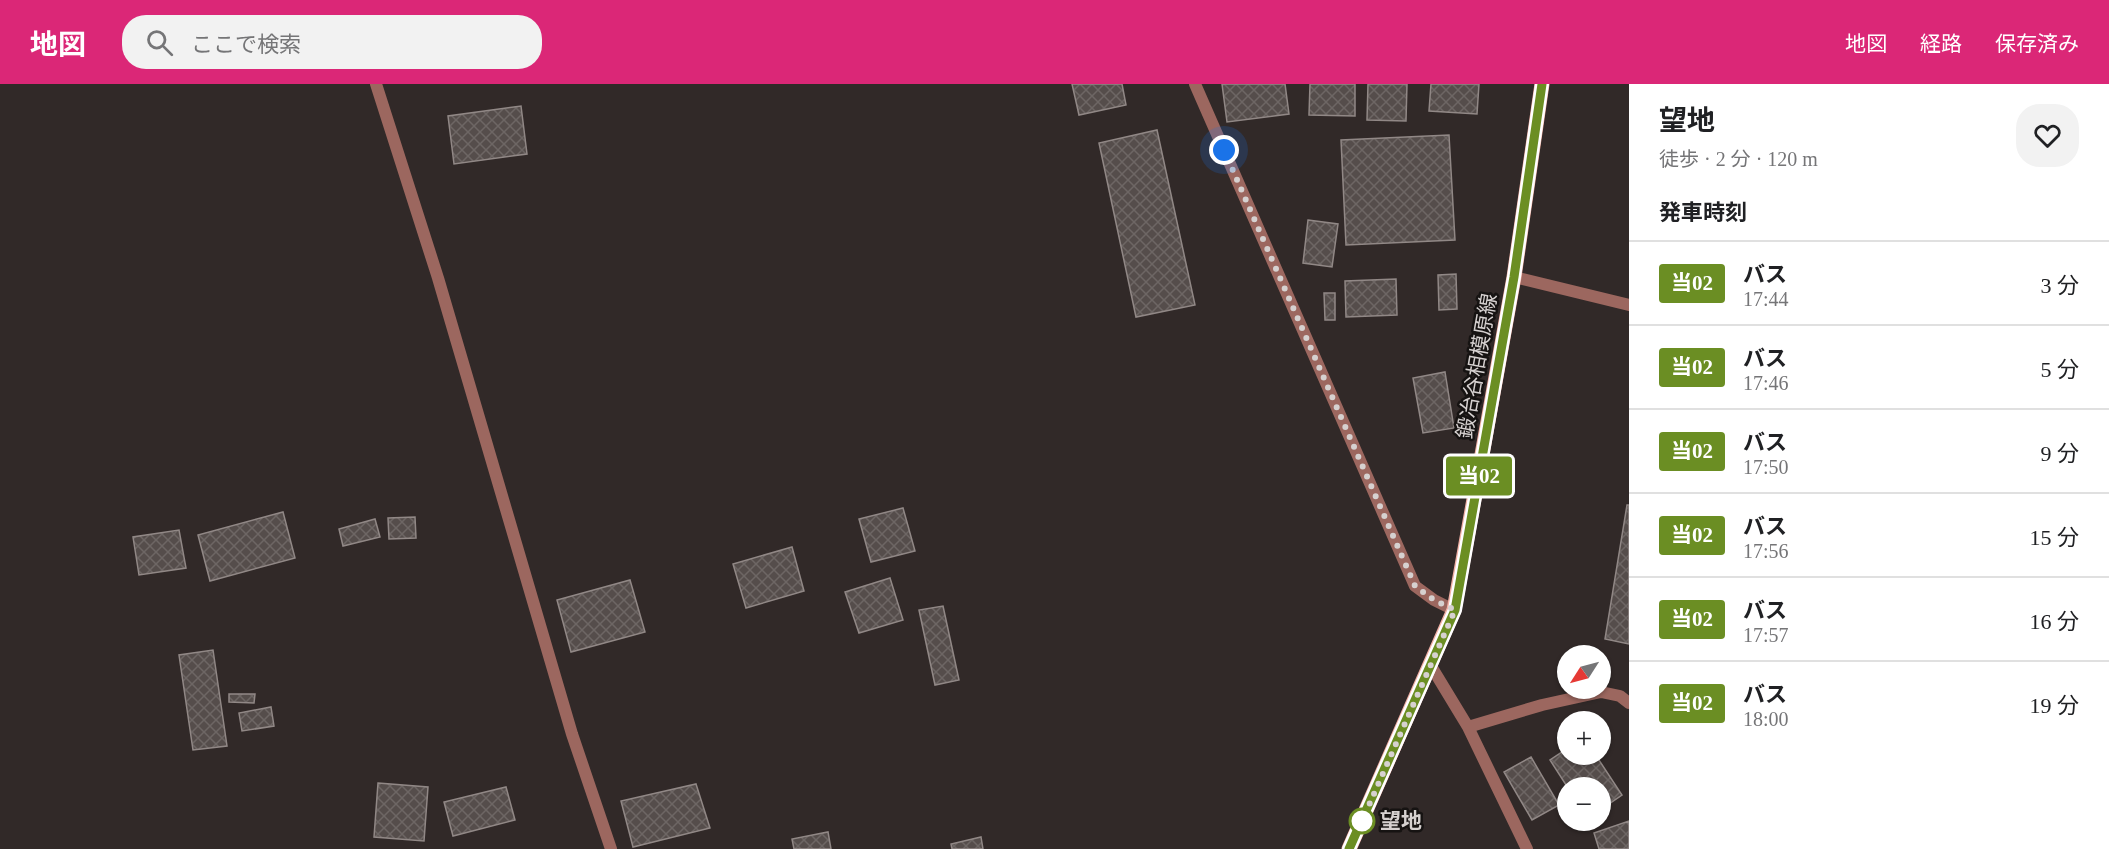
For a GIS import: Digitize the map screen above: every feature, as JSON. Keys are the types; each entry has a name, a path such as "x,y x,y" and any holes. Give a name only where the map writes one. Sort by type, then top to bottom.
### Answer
{"main road":[{"name":"鍛冶谷相模原線","path":"1349,849 1455,610 1514,277 1542,84"}],"street":[{"path":"376,84 438,279 572,734 611,849"},
{"path":"1195,84 1415,586 1434,600 1455,610"},
{"path":"1514,277 1629,304"},
{"path":"1431,666 1468,727 1527,849"},
{"path":"1468,727 1542,705 1601,692 1620,696 1629,703"}],"building":[{"path":"1072,84 1122,84 1126,105 1079,115"},
{"path":"1222,84 1285,84 1289,114 1227,122"},
{"path":"1310,84 1355,84 1355,116 1309,115"},
{"path":"1368,84 1407,84 1406,121 1367,120"},
{"path":"1431,84 1479,84 1477,114 1429,111"},
{"path":"521,106 527,154 454,164 448,116"},
{"path":"1157,130 1195,305 1136,317 1099,143"},
{"path":"1449,135 1455,240 1346,245 1341,140"},
{"path":"1308,220 1338,224 1332,267 1303,263"},
{"path":"1456,274 1457,309 1439,310 1438,275"},
{"path":"1396,279 1397,315 1346,317 1345,281"},
{"path":"1324,293 1335,293 1335,320 1325,320"},
{"path":"1445,372 1454,428 1423,433 1413,378"},
{"path":"1627,505 1629,505 1629,644 1605,639"},
{"path":"903,508 915,551 871,562 859,519"},
{"path":"283,512 295,558 210,581 198,535"},
{"path":"415,517 416,538 389,539 388,518"},
{"path":"375,519 380,537 343,546 339,529"},
{"path":"179,530 186,568 139,575 133,537"},
{"path":"792,547 804,591 746,608 733,564"},
{"path":"890,578 903,620 859,633 845,592"},
{"path":"630,580 645,632 571,652 557,600"},
{"path":"943,606 959,680 935,685 919,610"},
{"path":"213,650 227,746 193,750 179,655"},
{"path":"229,694 255,694 254,703 229,702"},
{"path":"271,707 274,726 242,731 239,713"},
{"path":"1557,755 1557,765 1602,765 1610,777 1561,777 1550,760"},
{"path":"1531,757 1557,802 1557,806 1532,820 1504,772"},
{"path":"1611,778 1622,795 1611,802"},
{"path":"378,783 428,787 424,841 374,837"},
{"path":"696,784 710,828 633,847 621,801"},
{"path":"506,787 515,820 453,836 444,802"},
{"path":"1629,821 1629,849 1599,849 1594,833 1611,831 1611,827"},
{"path":"828,832 831,849 794,849 792,839"},
{"path":"981,837 983,849 952,849 951,844"}],"bus line":[{"name":"当02","path":"1349,849 1455,610 1514,277 1542,84"}],"place":[{"name":"望地","path":"1362,821"}],"route":[{"path":"1224,150 1415,586 1434,600 1455,610 1362,821"}]}
